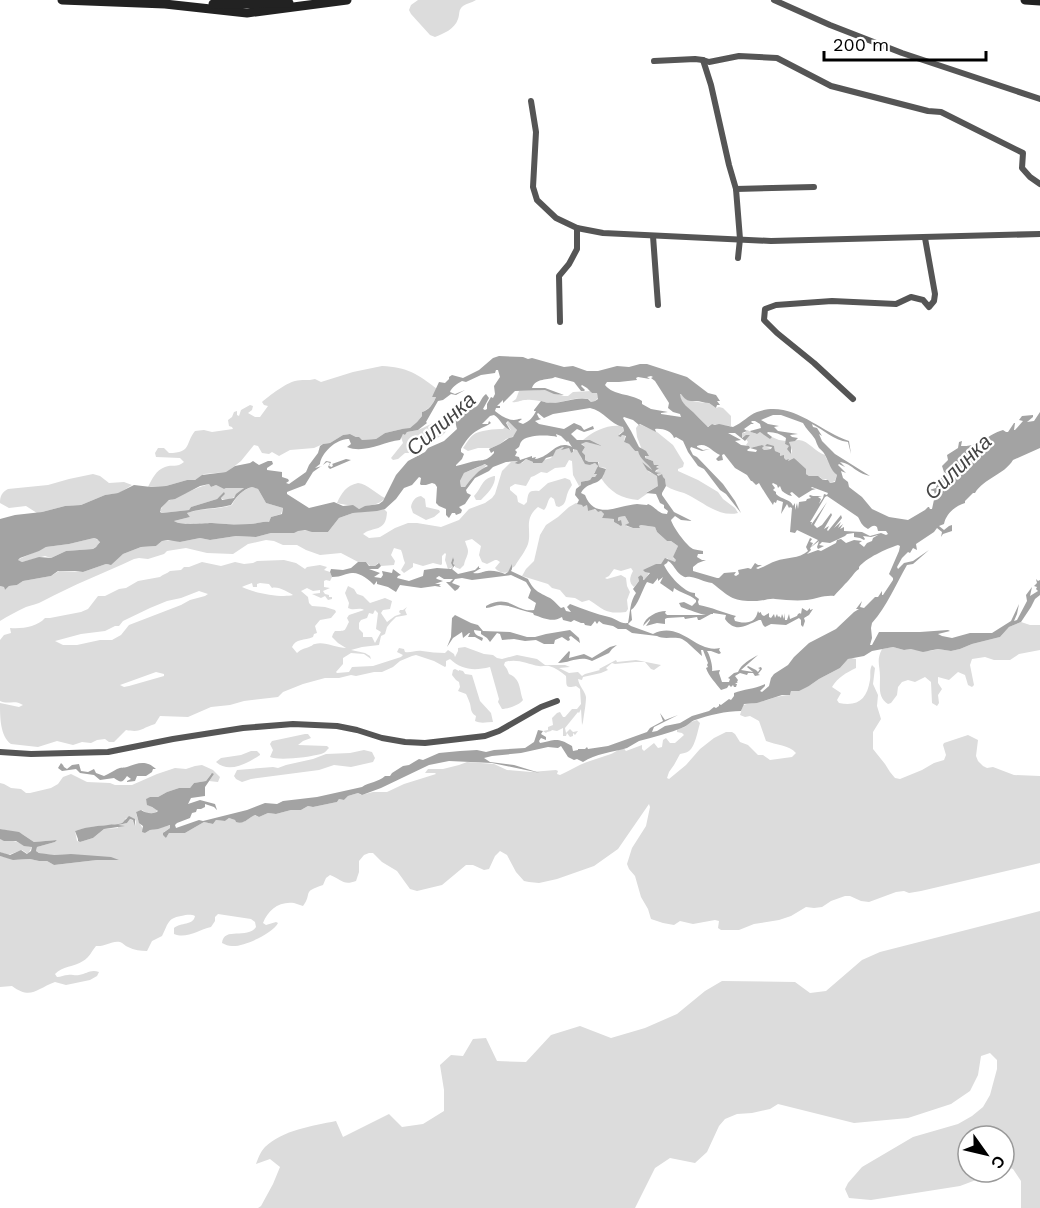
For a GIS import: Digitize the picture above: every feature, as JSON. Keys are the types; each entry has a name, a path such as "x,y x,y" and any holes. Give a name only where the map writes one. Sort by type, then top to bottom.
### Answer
{"main road":[{"path":"62,0 165,4 247,13 346,0"},
{"path":"1025,0 1040,1"}],"street":[{"path":"774,0 902,53 1040,99"},
{"path":"654,61 703,60 712,62 739,56 777,58 831,86 928,111 941,112 1023,153 1022,168 1040,184"},
{"path":"703,60 711,84 736,189 740,239 738,258"},
{"path":"531,100 536,132 532,187 537,200 556,218 577,228 603,233 771,241 1040,234"},
{"path":"736,189 814,187"},
{"path":"560,322 560,276 577,249 577,228"},
{"path":"653,236 658,305"},
{"path":"853,399 764,320 765,309 776,305 832,301 896,304 912,297 923,300 929,307 934,301 935,294 925,238"},
{"path":"0,752 31,754 108,752 243,728 292,724 337,726 382,738 405,742 425,742 485,736 557,701"}],"shaded area":[{"path":"418,0 476,0 461,8 459,17 452,28 435,37 430,35 409,10 411,5"},
{"path":"382,366 412,372 437,389 432,397 436,397 432,404 422,412 422,416 409,429 385,433 376,439 362,440 350,434 343,435 330,443 314,448 290,450 279,456 272,452 262,453 258,446 254,445 241,461 227,472 204,474 195,480 166,486 148,487 159,470 184,462 180,458 156,457 155,453 158,448 164,448 169,453 176,453 185,449 195,431 212,432 233,429 229,426 228,420 234,412 237,411 239,416 241,410 250,405 253,406 252,410 248,413 260,417 268,406 262,402 291,382 315,379 321,382"},
{"path":"546,390 564,396 573,392 591,391 597,393 598,398 591,402 584,398 550,403 535,400 512,402 519,391"},
{"path":"681,393 687,400 709,403 716,408 723,408 731,416 731,426 712,424 707,426 683,404 679,395"},
{"path":"442,420 447,427 443,435 432,439 417,439 412,444 410,453 405,453 398,459 391,458 403,443 401,437 403,434"},
{"path":"508,421 517,430 515,436 491,448 468,451 463,448 476,433 505,427 511,430 507,424"},
{"path":"639,424 657,432 673,445 684,463 678,471 718,492 738,513 717,511 666,486 662,474 658,476 658,486 638,500 612,491 601,478 606,468 599,467 599,462 585,460 582,452 585,447 581,443 600,445 590,440 583,440 601,429 622,426 624,431 619,434 621,437 625,436 624,442 638,451 652,470 642,462 649,472 657,475 660,473 655,471 659,470 656,467 659,466 645,458 648,455 642,450 637,437 636,428"},
{"path":"747,430 786,441 785,444 789,446 791,454 789,442 799,440 806,442 825,455 837,475 835,481 830,483 820,477 809,476 794,458 786,460 784,456 780,456 780,453 775,451 774,446 766,447 772,448 764,450 763,445 750,448 746,445 748,442 746,439 750,435 742,437 742,433"},
{"path":"565,447 562,449 569,448 571,453 574,449 577,450 581,458 590,465 595,463 598,468 594,473 597,474 579,486 573,475 572,461 569,460 565,467 555,468 547,473 541,472 531,477 526,486 515,484 510,487 510,490 517,496 518,502 524,505 530,492 539,491 548,483 565,478 570,480 572,485 562,506 556,506 551,497 544,510 538,507 533,512 529,521 527,547 515,566 512,568 512,565 506,573 499,572 495,568 500,562 497,560 487,564 482,562 479,555 481,546 472,539 465,541 468,553 460,569 453,564 453,557 451,563 453,567 448,569 445,553 442,556 441,565 433,563 423,566 413,563 413,567 404,573 401,570 405,563 402,552 394,548 391,555 395,561 394,565 381,566 378,563 370,566 366,562 360,563 341,553 320,555 297,545 283,545 266,540 248,544 233,554 207,553 186,548 167,551 148,559 134,559 0,621 0,586 5,590 23,581 51,576 59,571 83,572 109,565 123,554 141,547 156,546 162,541 180,542 200,538 210,540 236,536 256,537 300,530 328,532 339,518 353,513 384,509 387,512 382,526 363,534 369,538 380,537 408,523 441,527 459,520 469,509 492,498 502,471 511,462 522,463 526,459 533,463 551,458 556,450"},
{"path":"488,464 464,488 461,487 460,481 464,473"},
{"path":"93,474 109,483 124,482 132,485 119,493 105,495 81,505 65,506 37,513 26,506 9,508 0,503 2,494 8,489 48,485"},
{"path":"495,476 491,489 481,500 476,500 474,496 482,484"},
{"path":"358,483 385,498 359,509 337,503 345,490"},
{"path":"209,484 211,487 216,485 224,489 244,488 232,498 222,499 224,493 217,499 191,507 189,510 162,513 160,511 170,500"},
{"path":"252,487 258,489 266,503 283,508 281,514 271,517 269,522 253,524 187,524 174,521 190,517 187,513 192,511 232,505 240,493"},
{"path":"421,496 425,499 426,507 440,512 426,520 413,513 412,503 415,498"},
{"path":"576,503 583,507 587,505 588,511 594,509 601,511 604,514 602,518 614,519 614,522 619,525 621,520 618,521 618,518 625,516 629,523 626,526 655,527 667,541 678,546 673,558 676,562 673,563 667,558 661,564 654,565 644,580 641,575 638,577 639,581 634,587 630,581 633,571 631,568 621,571 614,569 605,578 621,575 626,578 630,592 626,612 610,612 589,600 582,602 566,597 560,590 548,584 522,576 534,561 540,535 546,525"},
{"path":"94,538 100,541 93,549 66,551 51,558 45,556 22,562 17,560 46,547"},
{"path":"284,560 296,563 305,569 320,565 327,567 324,570 330,572 332,577 330,581 324,581 324,587 330,588 323,591 332,599 328,600 325,596 321,598 312,594 320,593 320,590 313,591 307,588 301,591 308,597 312,606 325,607 336,612 331,618 320,620 315,626 317,633 313,637 294,644 292,647 297,653 319,643 346,648 332,637 333,634 335,631 346,629 349,615 364,610 348,608 349,603 345,593 348,586 370,603 385,598 392,601 390,609 383,610 381,613 387,622 401,614 400,610 407,607 405,610 407,615 396,617 391,622 385,634 381,636 379,645 351,650 365,653 371,659 364,654 351,653 343,658 343,664 337,673 349,672 352,667 373,666 401,657 403,655 397,652 399,648 404,649 405,652 445,653 448,650 455,657 458,648 465,647 502,659 517,655 537,659 545,665 565,665 570,667 559,668 569,673 578,672 582,676 600,670 616,660 617,662 636,660 661,665 654,670 645,662 612,663 606,668 608,670 583,677 582,680 578,679 586,697 585,709 582,725 581,709 565,728 566,733 570,729 573,732 578,731 570,737 567,733 563,736 563,728 546,733 543,731 553,725 552,718 557,713 560,712 565,717 581,704 580,689 576,686 568,687 566,676 556,669 518,661 505,662 504,665 509,674 518,682 523,700 516,705 502,709 498,702 490,667 469,669 450,659 446,661 445,667 416,655 382,672 325,678 283,692 278,697 211,707 188,717 160,716 155,724 139,730 126,730 114,742 105,739 73,745 57,741 38,747 11,744 7,741 1,726 0,703 19,707 23,705 17,702 0,701 0,640 4,635 11,633 10,628 29,627 45,618 81,612 88,609 98,596 105,596 138,581 160,577 170,571 181,570 202,562 221,566 235,562 244,564","holes":["252,583 253,587 257,587 260,583 269,584 272,588 293,595 268,594 242,587","199,591 208,594 129,625 121,635 112,640 77,645 63,645 55,641 105,631 119,626 123,621 150,608","375,610 378,613 376,629 381,632 375,643 372,637 363,637 359,629 361,620 367,618 369,613 373,614","156,672 164,674 164,676 129,686 120,685"]},
{"path":"1021,622 1040,625 1040,650 1019,654 1010,660 994,660 985,657 972,659 970,665 974,685 972,687 968,685 965,675 958,672 949,680 938,677 938,683 942,689 938,695 937,706 932,703 931,682 925,677 915,682 908,680 902,682 891,703 888,704 883,699 880,692 879,663 882,649 893,647 904,650 951,651 1000,637 1009,627"},
{"path":"848,659 856,659 856,668 840,678 832,687 841,693 837,700 839,703 851,704 861,700 869,687 872,665 875,668 873,684 878,695 877,706 881,719 873,732 873,749 895,778 900,779 944,760 946,755 944,743 968,735 978,740 976,756 983,766 993,767 1014,775 1040,776 1040,863 921,891 896,892 869,902 845,896 822,907 806,907 791,916 754,924 739,930 721,930 718,928 719,921 715,920 693,924 680,921 674,925 651,919 635,876 627,864 632,848 646,826 649,804 618,849 594,866 557,879 539,883 524,881 507,855 500,851 489,869 484,870 473,865 466,865 442,885 417,891 410,889 397,871 373,853 369,853 359,861 356,881 345,882 330,875 323,885 310,891 303,906 284,903 271,910 263,923 266,925 278,923 270,931 251,942 237,946 222,943 227,935 252,931 256,927 255,922 251,919 218,914 211,927 188,935 174,934 174,928 189,923 195,916 181,916 170,920 162,936 152,941 147,951 127,947 121,942 96,946 80,963 61,969 55,974 57,977 99,972 90,980 66,985 55,982 29,993 12,986 0,987 0,856 17,860 47,861 54,865 118,860 40,853 36,851 37,847 57,840 34,842 22,834 0,829 0,783 30,793 51,788 63,777 71,774 87,782 132,785 175,768 186,769 202,765 213,770 220,777 218,782 209,781 214,774 211,774 206,781 194,783 190,788 179,788 158,797 146,799 148,805 157,810 156,813 147,813 142,810 136,812 145,833 171,825 164,832 166,838 169,833 185,833 204,822 213,824 216,820 225,821 229,818 241,822 254,815 259,817 268,813 276,814 337,802 339,799 344,800 358,793 361,795 387,792 436,774 425,773 428,769 443,769 467,762 494,764 507,770 531,772 556,770 560,775 622,748 626,751 642,745 644,751 654,743 658,748 662,747 663,740 666,738 670,743 675,743 684,735 677,732 677,729 697,720 700,723 693,746 689,751 680,754 669,772 667,778 669,779 700,749 726,732 732,732 740,742 748,745 758,755 763,755 770,760 792,757 796,753 793,750 766,741 759,721 750,716 740,715 743,705 790,695 791,691 809,686 840,668","holes":["126,818 135,819 135,826 134,821 130,819 127,823 118,825 118,828 104,829 93,838 77,841 75,831 118,824 124,822"]},
{"path":"455,669 472,675 480,701 491,713 493,722 475,721 476,716 466,694 458,691 459,682 452,675"},
{"path":"305,734 311,738 298,745 329,748 322,754 310,756 287,759 270,757 273,750 270,744 272,741"},
{"path":"364,750 372,752 375,758 373,762 351,767 334,765 319,770 242,782 234,776 237,770 278,768 326,754"},
{"path":"257,751 260,755 238,766 227,767 216,762 221,758"},
{"path":"0,839 32,847 28,854 22,850 8,855 0,852"},
{"path":"1040,911 1040,1208 1021,1208 1021,1181 1016,1174 1016,1124 958,1124 983,1107 990,1095 997,1060 990,1053 981,1056 978,1075 970,1091 951,1104 908,1118 854,1123 778,1104 770,1109 737,1114 725,1119 719,1126 707,1152 695,1163 670,1158 655,1168 635,1208 258,1208 273,1184 280,1167 270,1159 256,1164 262,1150 272,1141 298,1129 336,1121 343,1137 389,1114 402,1127 423,1124 444,1111 444,1090 440,1065 451,1055 463,1056 473,1039 486,1038 497,1061 526,1062 551,1035 580,1026 611,1038 645,1028 677,1014 705,991 722,981 795,982 810,993 826,991 862,960 880,952"},
{"path":"956,1125 956,1184 965,1184 871,1200 849,1198 845,1189 862,1167 913,1137"}],"water":[{"name":"Силинка","path":"499,356 532,358 587,371 647,364 687,377 708,393 716,395 720,405 716,408 709,403 687,400 680,394 684,403 708,427 712,424 719,424 733,427 754,413 769,409 793,413 849,441 851,454 848,442 833,437 812,424 822,436 819,434 822,441 835,454 870,476 840,462 845,467 838,465 846,473 841,471 849,487 872,509 889,517 908,520 928,507 932,509 935,495 934,491 929,490 936,488 937,479 941,478 944,472 942,466 948,460 947,455 958,448 959,442 962,441 961,446 974,445 997,432 1003,430 1008,432 1014,423 1015,430 1023,421 1019,420 1022,416 1033,415 1027,422 1034,421 1040,412 1040,448 1013,460 1005,469 983,484 965,503 952,511 944,524 939,526 944,530 952,525 952,531 941,537 942,532 937,528 916,544 917,550 913,548 902,558 898,569 904,563 913,561 929,550 913,564 907,565 887,602 872,623 870,645 879,632 948,630 950,631 938,634 952,638 970,633 992,633 1011,621 1019,604 1014,621 1017,620 1027,601 1026,595 1032,587 1030,596 1038,591 1034,586 1037,583 1036,579 1040,580 1040,595 1021,622 1009,627 1000,637 951,651 938,649 923,652 893,647 872,651 864,656 848,659 840,668 799,691 791,691 790,695 744,704 741,711 700,718 679,729 583,762 568,757 561,746 484,758 490,762 514,765 540,773 492,763 449,761 429,765 381,788 362,795 358,793 348,796 337,802 276,814 268,813 259,817 255,815 241,823 229,818 225,821 216,820 213,824 204,822 185,833 169,833 166,838 163,833 170,828 170,825 142,832 143,826 139,823 136,812 158,811 147,805 146,799 158,797 179,788 190,788 194,783 206,781 212,773 214,774 205,787 205,796 191,798 188,804 200,800 215,804 217,810 205,804 205,807 192,813 190,818 177,823 176,828 199,820 247,810 265,803 277,804 362,787 385,776 390,776 403,766 439,753 525,748 534,742 538,730 543,731 541,734 546,737 546,740 541,738 540,743 559,740 572,746 573,751 587,747 588,749 608,746 647,732 650,728 663,721 660,713 665,720 678,715 654,727 652,732 657,731 716,708 719,704 731,700 734,693 765,684 760,691 762,692 769,686 774,674 788,665 809,643 836,629 859,609 856,609 862,601 860,607 864,608 882,591 883,595 893,580 889,574 899,551 900,546 898,545 866,560 834,596 810,600 749,601 737,599 712,583 683,576 668,561 664,565 669,573 681,587 695,593 699,599 699,605 736,616 735,621 743,623 751,621 756,617 758,611 764,616 769,613 771,618 774,614 775,618 777,614 781,618 782,614 784,619 785,613 785,620 787,620 789,614 790,619 801,614 802,608 807,611 810,608 810,610 813,609 804,618 803,627 799,618 786,625 771,624 765,627 759,620 737,627 729,624 725,619 726,615 713,613 700,620 697,617 667,618 665,624 657,623 646,626 650,619 643,626 649,617 663,611 666,611 667,615 706,615 681,607 679,603 684,602 692,606 696,600 674,588 673,592 660,583 663,577 658,581 658,578 653,584 647,582 631,610 632,620 628,624 631,626 653,634 672,631 711,649 720,648 721,653 719,654 707,651 712,671 720,670 722,682 729,682 728,678 758,655 741,670 753,672 748,666 758,672 760,669 758,668 761,667 758,674 760,675 740,673 735,676 738,680 736,687 729,685 721,690 707,671 708,663 703,650 701,650 702,656 682,639 632,633 599,621 597,624 595,621 591,626 574,620 571,622 563,620 562,617 555,620 548,619 504,605 486,608 494,603 507,602 522,609 534,610 536,603 528,598 531,590 526,582 511,575 472,580 455,579 452,583 460,586 455,591 446,582 453,579 444,579 439,576 436,578 443,581 435,584 441,584 439,585 441,587 421,588 400,585 396,592 377,584 377,581 374,585 355,573 332,577 331,569 351,568 358,562 366,562 369,566 379,563 381,566 378,569 369,569 380,573 374,577 381,578 382,571 392,573 393,569 401,575 397,578 409,581 423,576 424,570 451,569 453,557 455,565 452,569 458,574 475,570 479,566 481,568 473,573 492,571 505,574 512,564 511,571 528,579 537,591 552,599 561,608 564,607 566,611 571,612 567,607 570,604 628,623 631,603 636,593 633,589 639,581 638,577 641,575 644,580 650,573 643,570 661,564 665,558 675,562 673,557 678,546 667,541 655,527 641,525 640,528 633,528 625,525 629,523 625,516 618,518 618,521 621,520 621,526 614,522 614,519 602,518 604,514 601,511 598,512 595,509 588,511 587,505 583,507 577,504 579,500 575,495 576,489 581,482 595,477 598,466 595,463 585,464 577,450 573,449 571,453 569,448 561,450 563,447 556,450 553,456 546,458 542,463 533,463 526,459 518,464 515,463 518,461 506,462 475,478 466,490 471,495 465,504 459,507 462,510 461,513 456,515 452,513 449,518 446,515 446,509 436,503 437,487 435,484 421,485 419,477 412,485 404,488 385,509 353,513 339,518 328,532 305,530 294,533 271,533 256,537 236,536 210,540 200,538 180,542 168,540 156,546 141,547 123,554 111,565 106,564 83,572 58,571 51,576 9,586 5,590 0,586 0,519 81,505 105,495 118,493 134,485 166,486 195,480 202,475 226,472 235,466 253,461 259,465 272,461 273,464 267,470 282,472 282,477 288,479 286,483 289,484 306,472 323,444 330,443 343,435 350,434 362,440 376,439 385,433 410,428 422,416 422,412 434,402 436,397 432,397 439,382 445,383 452,375 463,378 479,370 493,358","holes":["498,370 500,377 494,386 495,394 487,404 487,409 483,409 489,398 486,394 475,407 459,409 455,419 457,429 444,441 408,461 396,475 383,501 379,504 359,509 353,505 343,506 334,502 309,508 287,492 305,485 313,472 321,466 315,468 320,464 323,455 340,441 349,439 351,444 347,447 360,449 400,440 403,434 418,430 427,423 438,401 465,390 455,394 450,392 457,384 481,375 495,373","555,377 574,382 581,391 585,390 582,385 592,393 597,393 598,399 591,402 582,398 553,403 541,401 532,417 523,424 518,422 522,419 509,419 495,411 496,408 500,408 497,406 515,391 545,390 564,395 545,388 532,388 539,381","638,377 650,379 647,377 653,377 651,378 669,403 668,408 680,414 681,417 661,414 668,412 651,409 637,398 613,391 605,385 607,382 637,380","590,408 623,427 624,431 618,436 626,436 624,442 638,451 640,457 652,470 642,462 647,470 657,476 658,486 646,493 656,494 660,503 668,511 667,514 661,513 648,504 608,510 595,508 581,493 586,487 602,478 606,469 599,467 598,462 585,460 582,452 585,447 581,444 586,442 602,446 590,440 577,440 571,434 577,429 584,432 594,429 593,426 584,430 574,423 564,429 539,424 535,421 541,419 538,413 544,418 553,414","494,415 507,429 510,430 506,423 508,421 517,430 513,437 489,449 491,453 494,451 494,453 488,458 456,466 462,459 464,454 461,449 468,438 491,423 489,421 488,424 482,424","773,415 781,415 803,423 837,475 835,482 830,483 818,476 809,476 806,474 806,469 794,458 786,460 784,455 780,456 780,453 775,451 774,446 767,444 765,446 772,447 764,450 762,445 750,448 741,445 735,441 741,440 728,433 735,433 745,441 750,435 742,438 742,433 747,431 744,429 754,424 752,421 755,421 760,424 761,428 751,432 757,434 760,432 770,439 772,437 768,432 782,435 786,438 785,444 789,446 787,449 791,454 789,442 798,438 790,435 798,434 778,431 774,427 779,426 761,420","624,417 656,432 655,429 666,430 674,438 683,441 698,466 704,469 741,513 723,484 693,455 690,449 691,447 702,451 710,449 703,450 697,447 707,446 720,455 716,459 718,461 723,460 722,455 724,454 735,468 747,475 756,485 759,483 773,505 777,500 783,502 781,514 787,504 789,508 792,508 790,532 795,533 797,530 818,540 811,547 813,543 810,542 812,539 810,538 806,547 808,551 801,555 758,569 756,568 762,565 755,563 751,569 738,570 739,574 736,576 734,575 736,572 724,573 717,578 693,571 693,567 706,560 697,557 698,554 703,554 703,551 693,549 687,544 671,520 675,516 681,520 692,521 674,512 662,495 666,486 662,474 658,476 657,474 661,473 655,472 659,469 656,467 659,465 654,465 653,461 645,458 649,456 639,447","556,434 561,436 572,447 562,445 545,456 535,459 536,457 532,458 532,456 520,460 515,456 517,452 515,450 524,439 533,436 557,437","750,448 757,450 756,452 747,450","485,464 488,466 478,472 465,487 461,487 460,481 464,473","773,483 778,488 780,486 787,494 792,496 790,493 792,492 799,498 816,489 812,487 828,493 824,494 819,504 821,499 818,497 822,496 810,495 811,498 799,502 798,509 797,503 795,510 795,503 793,506 773,490 775,488","209,484 211,487 216,485 224,489 244,488 234,498 222,500 224,492 217,499 191,507 189,510 160,512 169,500","252,487 258,489 266,503 283,508 282,514 271,517 269,522 253,524 187,524 174,521 190,517 187,513 192,511 231,505 243,491","827,496 858,517 868,529 875,526 878,531 886,531 888,534 870,536 862,532 844,531 844,527 840,529 843,524 838,528 841,522 834,528 842,518 841,515 828,531 829,526 824,529 831,513 817,528 814,525 827,502 811,525 812,522 810,522","854,533 854,537 864,540 863,536 878,535 864,547 859,543 862,541 854,540 846,543 841,539 821,551 807,554 810,548 819,541 818,549 824,546 819,545 822,542 830,543 847,534","94,538 100,542 93,549 66,551 51,558 39,557 22,562 18,560 46,547"]},
{"path":"346,459 351,460 330,469 328,467 330,463 323,465 326,461 331,462 329,466 332,467 332,464"},
{"path":"455,615 478,625 483,631 510,632 527,637 570,630 579,638 580,643 571,636 568,641 562,637 555,640 554,644 544,644 536,640 502,640 500,634 497,633 490,642 481,634 481,631 474,630 483,638 482,641 475,637 468,637 470,633 463,638 462,632 453,638 447,647 451,637 452,618"},
{"path":"617,645 609,653 592,661 579,659 558,663 569,651 569,658 584,654 592,658"},
{"path":"61,763 67,769 79,764 81,771 88,772 94,769 96,773 104,776 118,768 145,763 156,769 146,776 137,776 135,781 127,782 131,779 127,776 121,782 114,778 100,780 94,775 80,773 76,769 62,771 58,768"},
{"path":"129,816 135,819 135,826 133,820 130,819 127,823 118,825 125,826 104,829 93,838 78,841 75,831 120,824"},
{"path":"0,829 19,832 34,842 57,840 37,847 36,851 39,853 111,857 119,860 54,865 47,861 13,860 0,856 0,852 10,855 21,850 27,854 32,847 24,846 16,841 0,839"}]}
